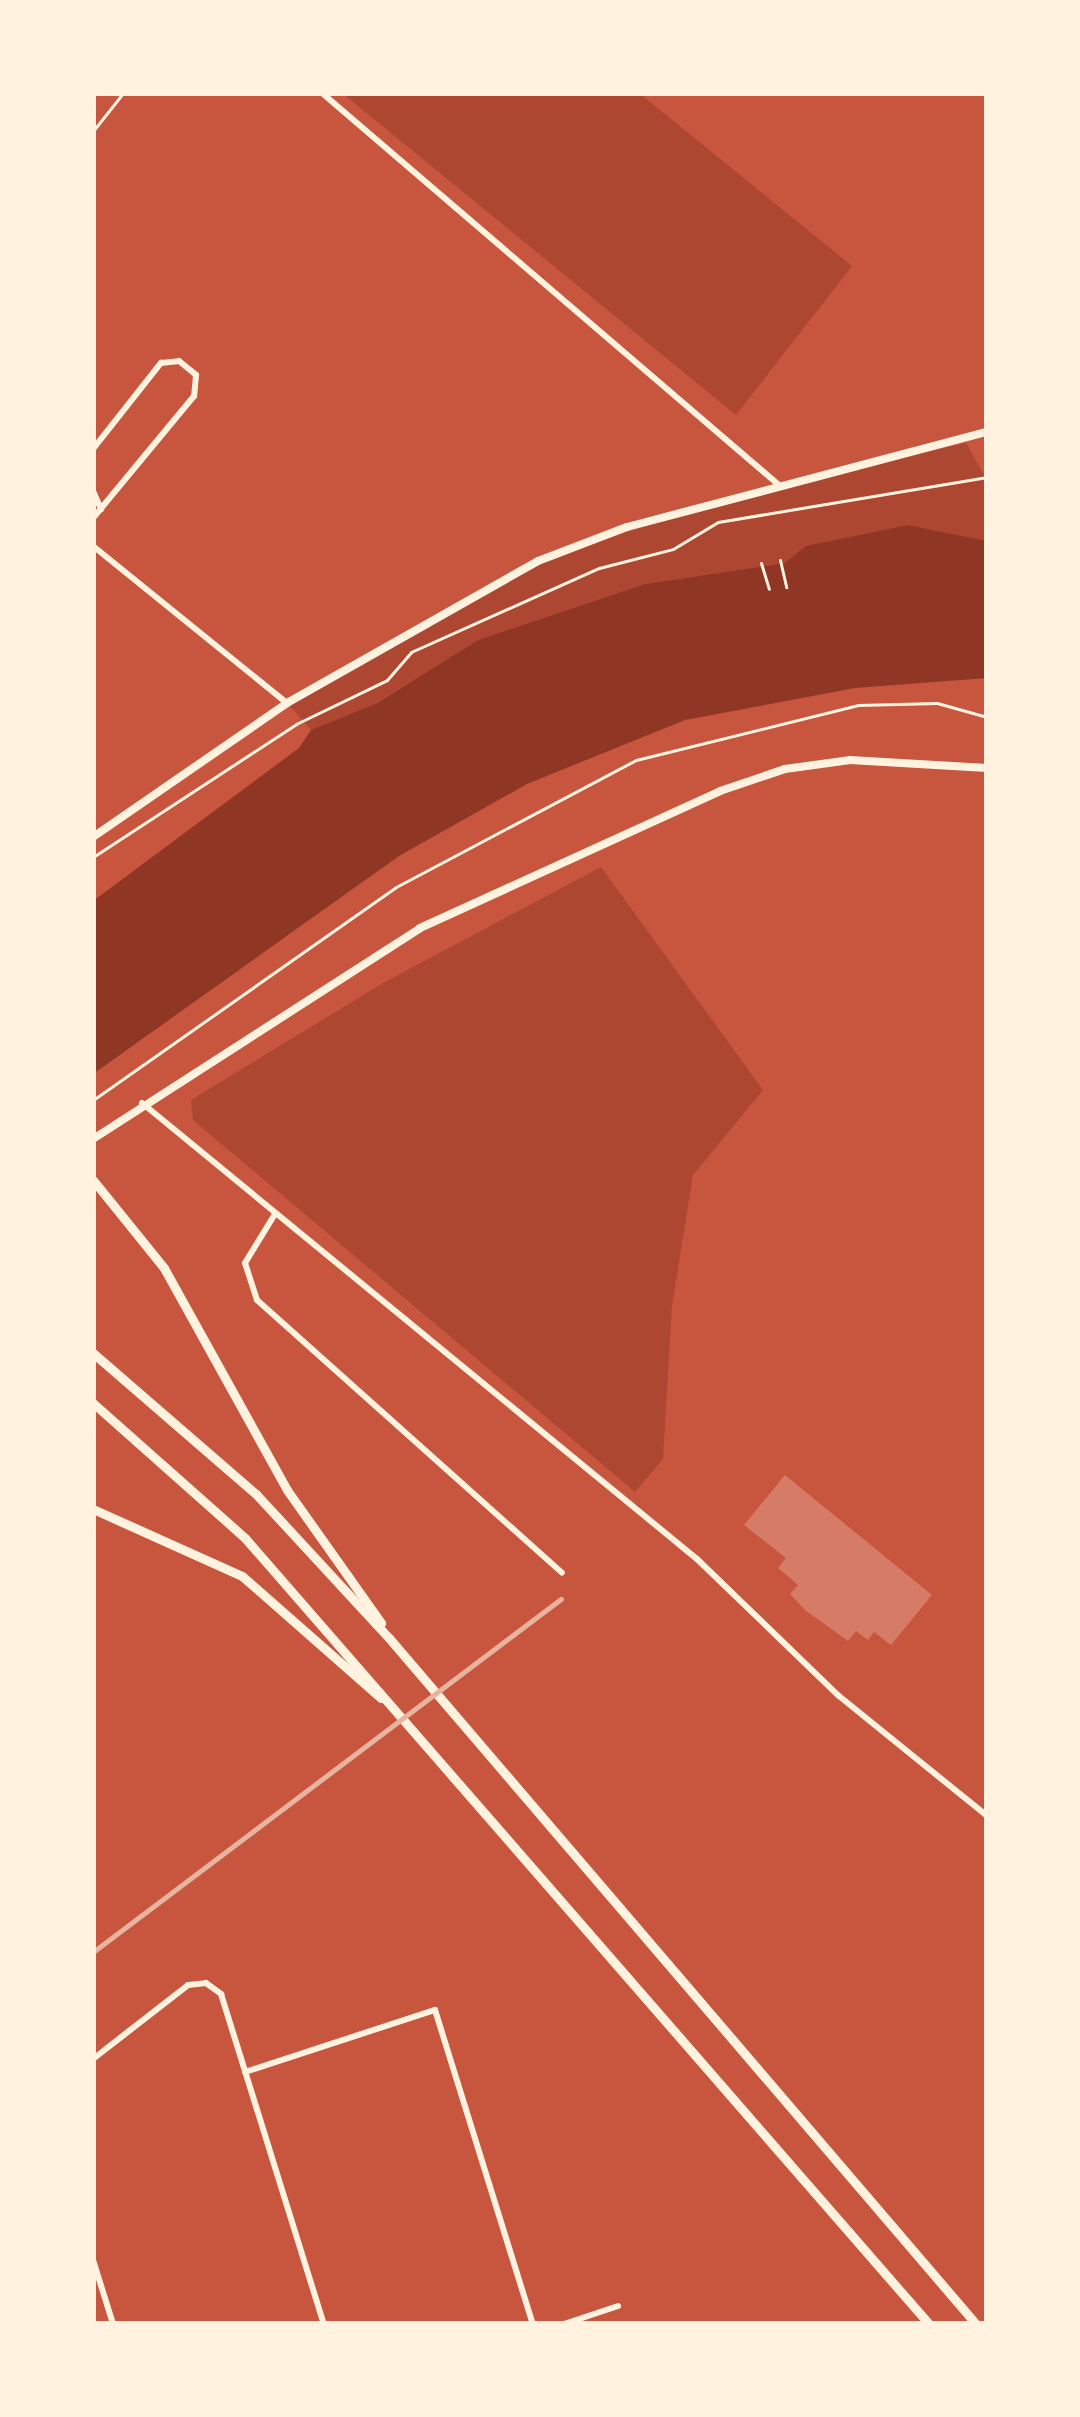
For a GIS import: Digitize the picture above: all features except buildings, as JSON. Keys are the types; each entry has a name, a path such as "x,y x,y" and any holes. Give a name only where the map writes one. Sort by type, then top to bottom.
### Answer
{"main road":[{"path":"93,1180 164,1268 268,1460 389,1638"},
{"path":"93,1353 256,1494 389,1638 976,2324"},
{"path":"93,1403 245,1538 929,2324"},
{"path":"93,1509 242,1576 370,1682"}],"street":[{"path":"322,93 780,486"},
{"path":"93,448 161,363 179,361 196,375 194,396 93,518"},
{"path":"93,836 287,704 538,561 627,527 987,432"},
{"path":"93,490 101,508"},
{"path":"93,546 287,704"},
{"path":"93,1139 142,1103 420,928 720,791 784,769 850,760 987,768"},
{"path":"142,1103 697,1559 839,1696 987,1816"},
{"path":"275,1214 245,1263 256,1300 562,1574"},
{"path":"93,2059 188,1985 206,1983 221,1994 324,2324"},
{"path":"244,2072 435,2010 533,2324"},
{"path":"93,2260 113,2324"},
{"path":"564,2324 618,2306"}],"lane":[{"path":"93,131 123,93"}],"path":[{"path":"93,857 296,724 387,680 411,652 599,568 674,549 718,522 987,476"},
{"path":"780,560 786,587"},
{"path":"761,563 769,589"},
{"path":"93,1100 396,886 635,760 857,705 937,704 987,717"}],"shaded area":[{"path":"342,93 639,93 852,266 736,415"},
{"path":"966,443 987,480 987,541 908,525 807,546 785,563 645,584 478,640 376,703 311,730 287,703 538,561 752,492"},
{"path":"908,525 987,541 987,678 855,688 685,720 527,784 399,856 93,1074 93,901 299,748 311,730 377,703 478,640 645,584 785,563 806,546"},
{"path":"601,867 763,1090 693,1175 672,1306 663,1459 635,1492 193,1120 191,1100 383,983"}],"railway":[{"path":"93,1952 561,1599"}]}
